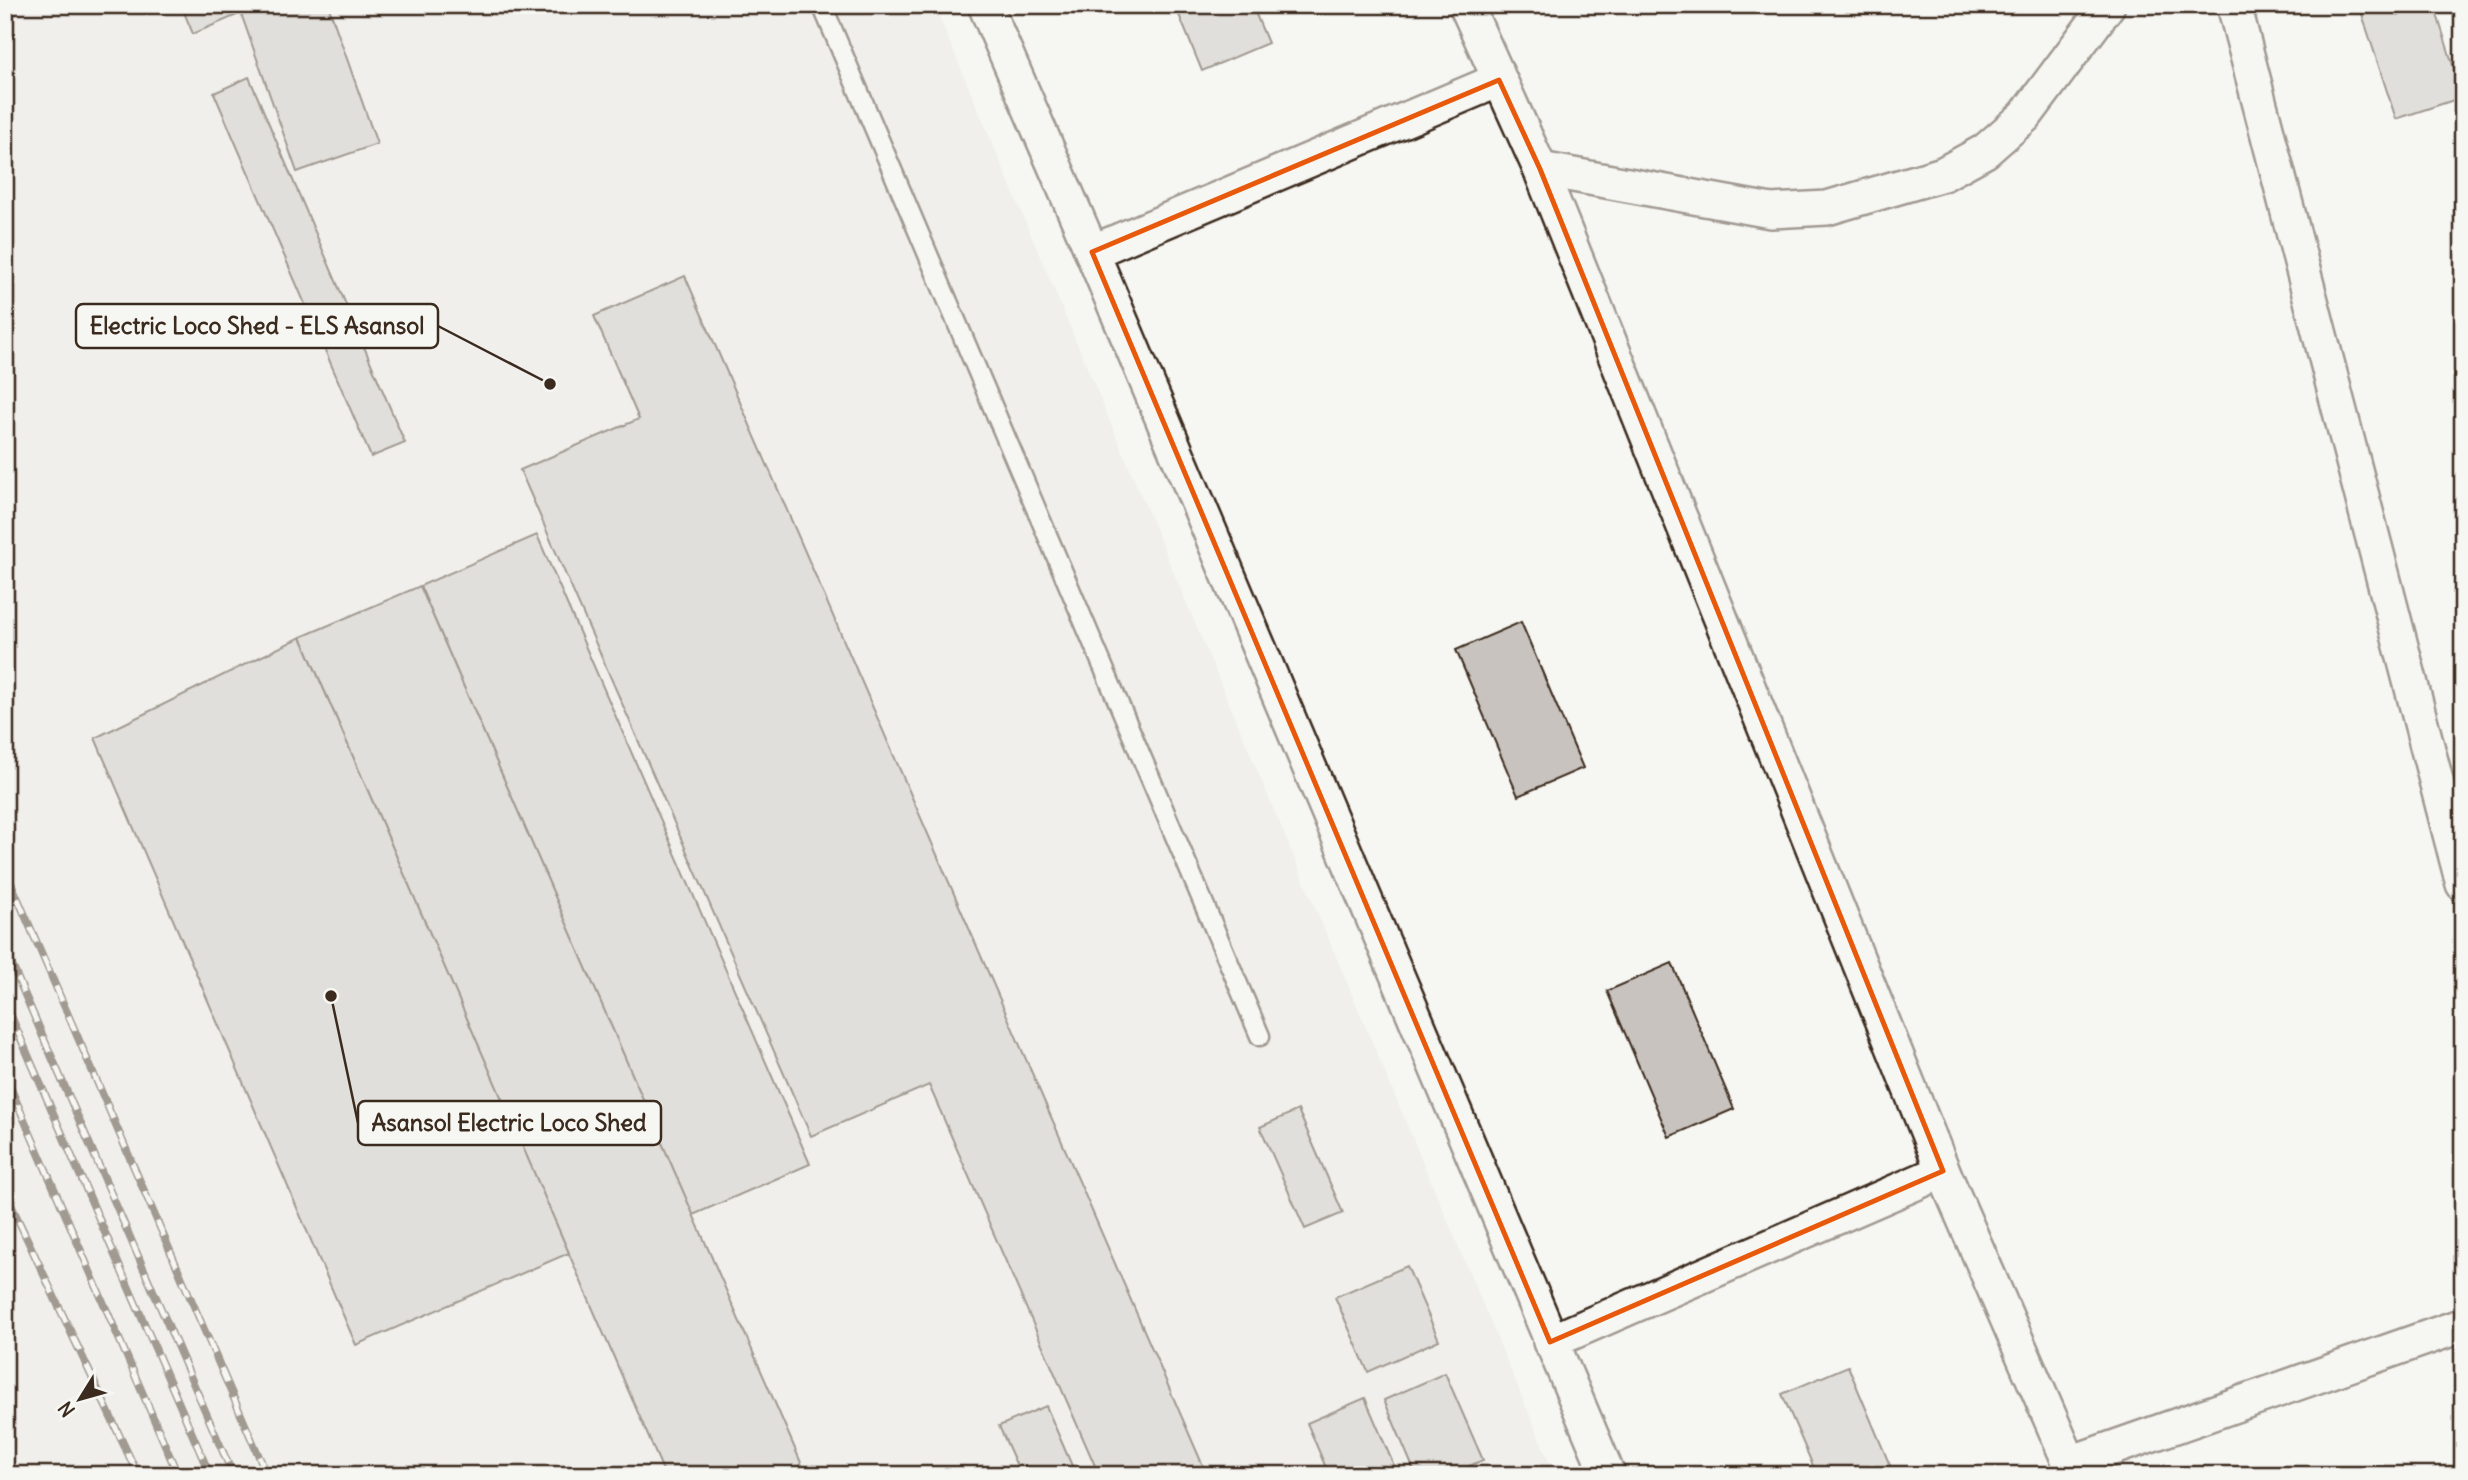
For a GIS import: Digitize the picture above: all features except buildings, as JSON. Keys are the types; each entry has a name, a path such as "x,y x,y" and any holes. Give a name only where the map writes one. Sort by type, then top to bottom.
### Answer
{"street":[{"path":"985,5 1092,252 1608,1475"},
{"path":"1466,5 1540,169 1943,1171 2073,1469 2463,1325"},
{"path":"1540,169 1771,211 1827,208 1943,174 1985,151 2025,116 2108,5"},
{"path":"2234,5 2463,884"},
{"path":"1092,252 1499,80"},
{"path":"1550,1342 1943,1171"}],"lane":[{"path":"822,5 1260,1036"}],"highlighted area":[{"path":"1499,80 1540,169 1943,1171 1550,1342 1092,252"}],"shaded area":[{"path":"5,5 934,5 1555,1475 5,1475"}],"railway":[{"path":"5,869 267,1475"},
{"path":"5,949 233,1475"},
{"path":"5,1002 210,1475"},
{"path":"5,1075 178,1475"},
{"path":"5,1192 138,1475"}],"place":[{"name":"Electric Loco Shed - ELS Asansol","path":"550,384"},
{"name":"Asansol Electric Loco Shed","path":"331,996"}]}
